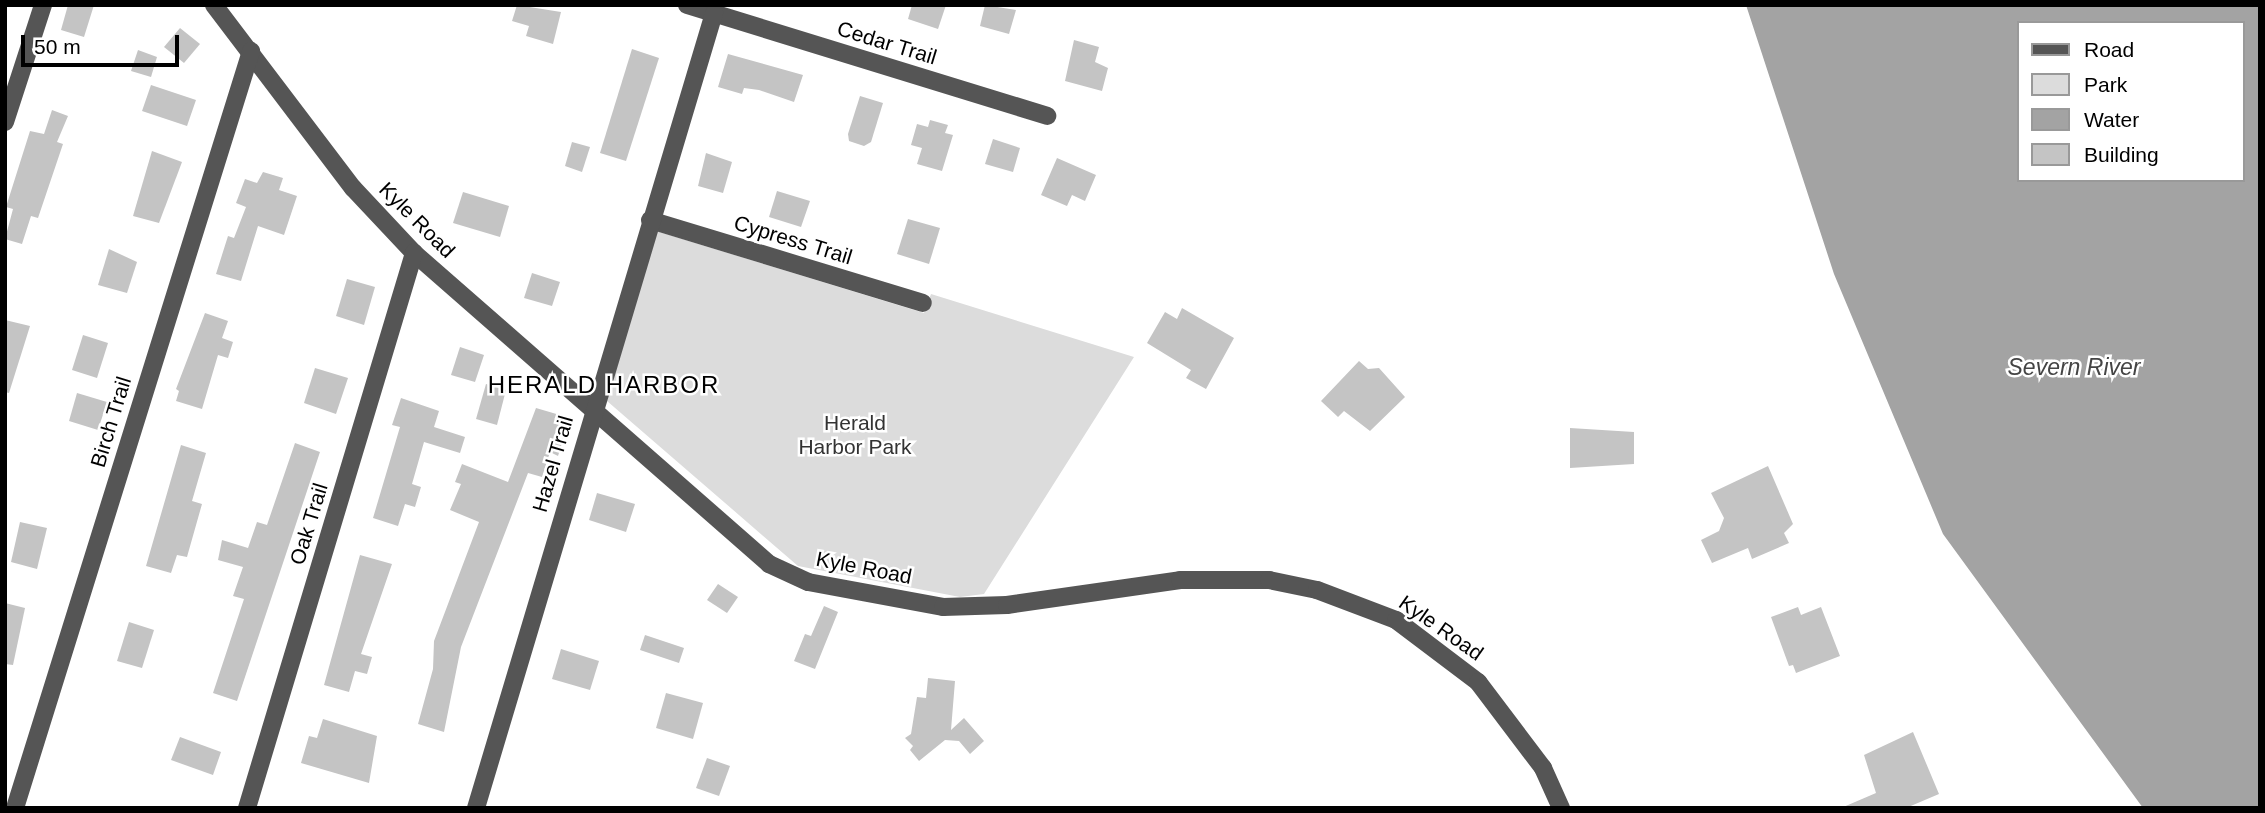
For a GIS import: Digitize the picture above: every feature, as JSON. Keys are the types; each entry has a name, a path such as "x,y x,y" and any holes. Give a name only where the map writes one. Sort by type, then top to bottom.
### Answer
{"street":[{"path":"5,122 43,5"},
{"name":"Kyle Road","path":"214,5 337,168 414,254 769,564 808,582 943,607 1007,605 1181,580 1269,580 1317,590 1396,620 1478,682 1535,757 1562,808"},
{"name":"Cedar Trail","path":"688,5 1047,116"},
{"name":"Hazel Trail","path":"476,808 592,409 714,13"},
{"name":"Birch Trail","path":"15,808 251,51"},
{"name":"Cypress Trail","path":"650,220 923,303"},
{"name":"Oak Trail","path":"247,808 414,254"}],"green space":[{"name":"Herald Harbor Park","path":"656,231 924,313 931,294 1134,357 984,594 960,597 798,566 607,401"}],"water":[{"name":"Severn River","path":"1746,5 2260,5 2260,808 2143,808 1943,534 1834,274"}],"building":[{"path":"68,5 94,5 84,37 61,30"},
{"path":"517,5 561,12 553,44 526,36 529,26 512,21"},
{"path":"912,5 946,5 938,29 908,19"},
{"path":"985,5 1016,10 1009,34 980,26"},
{"path":"180,28 200,44 184,63 164,47"},
{"path":"1074,40 1099,47 1095,62 1108,68 1102,91 1065,81"},
{"path":"632,49 659,58 626,161 600,153"},
{"path":"138,50 157,57 151,77 131,71"},
{"path":"728,54 803,75 794,102 759,90 744,88 742,94 718,87"},
{"path":"151,85 196,100 187,126 142,111"},
{"path":"860,96 883,103 871,142 864,146 849,141 848,134"},
{"path":"52,110 68,116 57,142 63,144 38,218 31,216 22,244 5,239 13,209 6,207 30,131 44,134"},
{"path":"930,120 948,125 945,133 953,135 942,171 917,164 922,148 911,145 917,124 928,127"},
{"path":"993,139 1020,148 1013,172 985,164"},
{"path":"572,142 590,147 582,172 565,166"},
{"path":"152,151 182,162 159,223 133,216"},
{"path":"706,153 732,162 723,193 698,186"},
{"path":"1057,158 1096,175 1085,201 1072,195 1067,206 1041,195"},
{"path":"263,172 283,178 279,190 297,196 284,235 258,226 241,281 216,274 228,236 234,238 246,207 236,203 245,179 257,183"},
{"path":"777,191 810,201 801,227 769,217"},
{"path":"463,192 509,206 500,237 453,223"},
{"path":"908,219 940,228 929,264 897,254"},
{"path":"109,249 137,262 127,293 98,285"},
{"path":"532,273 560,282 552,306 524,298"},
{"path":"347,279 375,287 364,325 336,316"},
{"path":"1182,308 1234,338 1206,389 1186,378 1191,370 1147,343 1165,312 1177,319"},
{"path":"205,313 228,321 222,338 233,342 228,358 218,355 202,409 176,401 179,391 176,389"},
{"path":"5,320 30,326 9,393 5,392"},
{"path":"83,335 108,343 97,378 72,370"},
{"path":"460,347 484,355 475,382 451,375"},
{"path":"1359,361 1368,369 1379,368 1405,397 1370,431 1344,411 1338,417 1321,401"},
{"path":"315,368 348,378 336,414 304,403"},
{"path":"486,384 506,390 497,425 476,419"},
{"path":"77,393 107,402 98,430 69,421"},
{"path":"401,398 439,411 434,427 465,437 460,453 424,442 412,484 421,487 415,507 405,504 398,526 373,518 400,427 392,425"},
{"path":"536,408 570,418 558,456 550,452 542,477 528,473 461,647 444,732 418,724 433,669 434,641 479,522 450,510 461,484 455,482 462,464 508,482"},
{"path":"1570,428 1634,432 1634,464 1570,468"},
{"path":"295,443 320,452 237,701 213,693 244,599 233,596 243,567 218,560 222,540 248,548 257,522 267,525"},
{"path":"181,445 206,453 192,501 202,504 187,557 177,555 171,573 146,566"},
{"path":"1768,466 1793,524 1784,533 1789,543 1752,559 1748,548 1712,563 1701,540 1719,531 1724,518 1711,493"},
{"path":"597,493 635,504 626,532 589,520"},
{"path":"20,522 47,528 37,569 11,562"},
{"path":"360,555 392,564 361,654 372,657 367,674 355,671 349,692 324,685"},
{"path":"718,584 738,597 727,613 707,600"},
{"path":"5,603 25,608 13,665 5,664"},
{"path":"824,606 838,612 815,669 794,661 805,634 811,636"},
{"path":"1798,607 1801,615 1821,607 1840,656 1796,673 1793,665 1789,666 1771,617"},
{"path":"129,622 154,630 142,668 117,661"},
{"path":"645,635 684,648 679,663 640,650"},
{"path":"561,649 599,661 590,690 552,679"},
{"path":"928,678 955,681 951,730 964,718 984,741 970,754 959,741 945,740 919,761 910,750 913,746 905,738 911,734 917,697 926,698"},
{"path":"666,693 703,703 693,739 656,728"},
{"path":"323,719 377,736 369,783 301,763 309,736 317,738"},
{"path":"1913,732 1939,794 1906,808 1841,808 1876,793 1864,755"},
{"path":"180,737 221,752 213,775 171,760"},
{"path":"707,758 730,766 719,796 696,788"}],"district":[{"name":"HERALD HARBOR","path":"604,385"}]}
